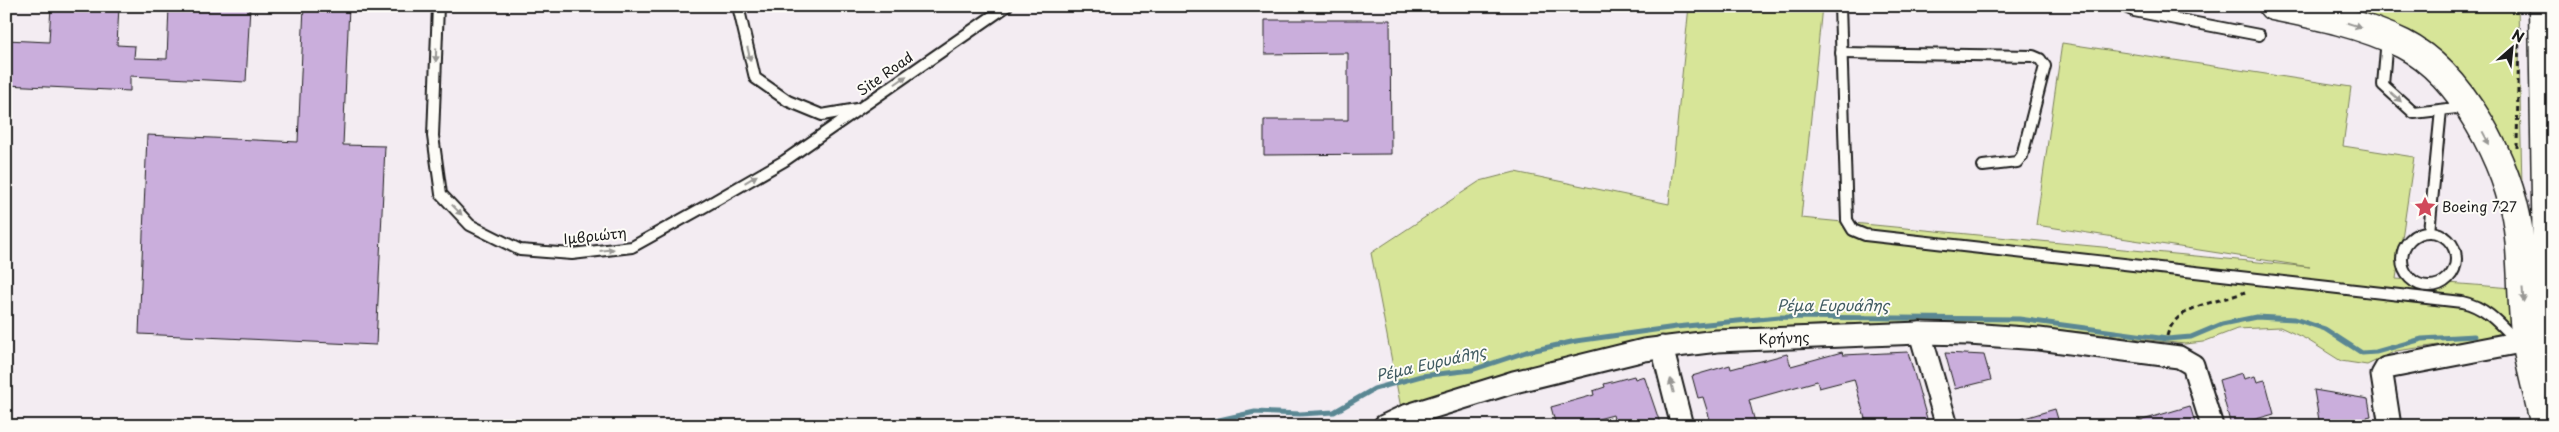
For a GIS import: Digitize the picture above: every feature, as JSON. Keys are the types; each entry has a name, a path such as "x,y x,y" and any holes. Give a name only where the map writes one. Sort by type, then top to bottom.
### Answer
{"main road":[{"path":"2273,6 2331,17 2387,37 2420,54 2452,84 2468,107 2500,167 2514,209 2518,228 2522,342 2545,426"},
{"path":"2535,19 2550,426"}],"street":[{"path":"1920,333 1947,426"},
{"name":"Κρήνης","path":"1384,426 1406,421 1514,382 1662,347 1717,341 1920,333 2039,339 2179,357 2193,365 2212,426"},
{"path":"2390,426 2382,376 2386,368 2522,342"},
{"path":"1662,347 1682,426"}],"lane":[{"name":"Ιμβριώτη","path":"438,6 433,136 441,194 470,225 520,250 572,254 632,247 784,161 861,108"},
{"name":"Site Road","path":"738,6 755,78 788,101 822,115 861,108 1007,6"},
{"path":"1840,6 1847,220 1853,230 1865,235 2472,304 2492,316 2522,342"},
{"path":"2123,6 2134,11 2259,35"},
{"path":"2387,37 2383,85 2414,113 2468,107"},
{"path":"1841,53 2033,56 2040,59 2045,66 2022,156 2017,162 1983,166"},
{"path":"2430,232 2441,110"},
{"path":"2422,232 2430,232 2445,237 2453,246 2456,258 2454,270 2446,280 2436,285 2424,286 2408,276 2404,271 2402,260 2404,248 2411,238 2422,232"}],"path":[{"path":"2517,155 2535,19"},
{"path":"2166,356 2169,332 2179,316 2270,280"}],"green space":[{"path":"1689,6 1822,6 1801,218 2310,267 2036,225 2062,43 2351,87 2343,146 2414,157 2396,279 2513,288 2513,330 2475,340 2396,351 2367,365 2341,361 2306,339 2280,327 2237,329 2203,342 2185,344 2054,329 1968,324 1884,323 1801,326 1717,332 1640,342 1605,349 1536,367 1401,408 1371,253 1480,181 1515,172 1669,204"},
{"path":"2340,6 2518,6 2522,187 2504,142 2489,112 2471,85 2460,73 2434,51 2404,32"}],"building":[{"path":"51,6 119,6 117,45 135,46 134,58 167,59 169,6 250,6 246,82 130,76 130,91 6,85 6,40 49,42"},
{"path":"304,6 349,6 343,145 385,146 376,345 139,334 147,135 298,142"},
{"path":"1265,20 1390,20 1391,154 1264,155 1264,120 1348,120 1348,53 1265,54"},
{"path":"1842,352 1843,355 1908,352 1928,422 1915,426 1867,426 1854,379 1819,388 1817,381 1749,400 1756,426 1712,426 1703,397 1698,398 1692,376 1730,365 1731,369 1787,354 1791,366"},
{"path":"1945,353 1984,355 1991,380 1955,389"},
{"path":"2242,373 2244,379 2255,376 2257,382 2265,380 2274,414 2231,426 2219,380"},
{"path":"1634,376 1635,379 1644,376 1661,426 1616,426 1613,415 1583,423 1583,426 1556,426 1551,407 1594,395 1593,391 1605,387 1604,384"},
{"path":"2314,390 2368,399 2371,416 2367,417 2369,426 2320,426"},
{"path":"2190,406 2196,426 2136,426 2136,422"},
{"path":"2055,409 2060,426 2012,426 2011,422"}],"waterway":[{"name":"Ρέμα Ευρυάλης","path":"1192,426 1255,412 1300,414 1334,412 1374,389 1421,376 1472,370 1526,352 1576,341 1676,327 1779,317 2019,319 2167,339 2191,337 2222,324 2256,317 2295,319 2325,329 2362,353 2376,352 2422,339 2474,336"}],"place":[{"name":"Boeing 727","path":"2425,207"}]}
